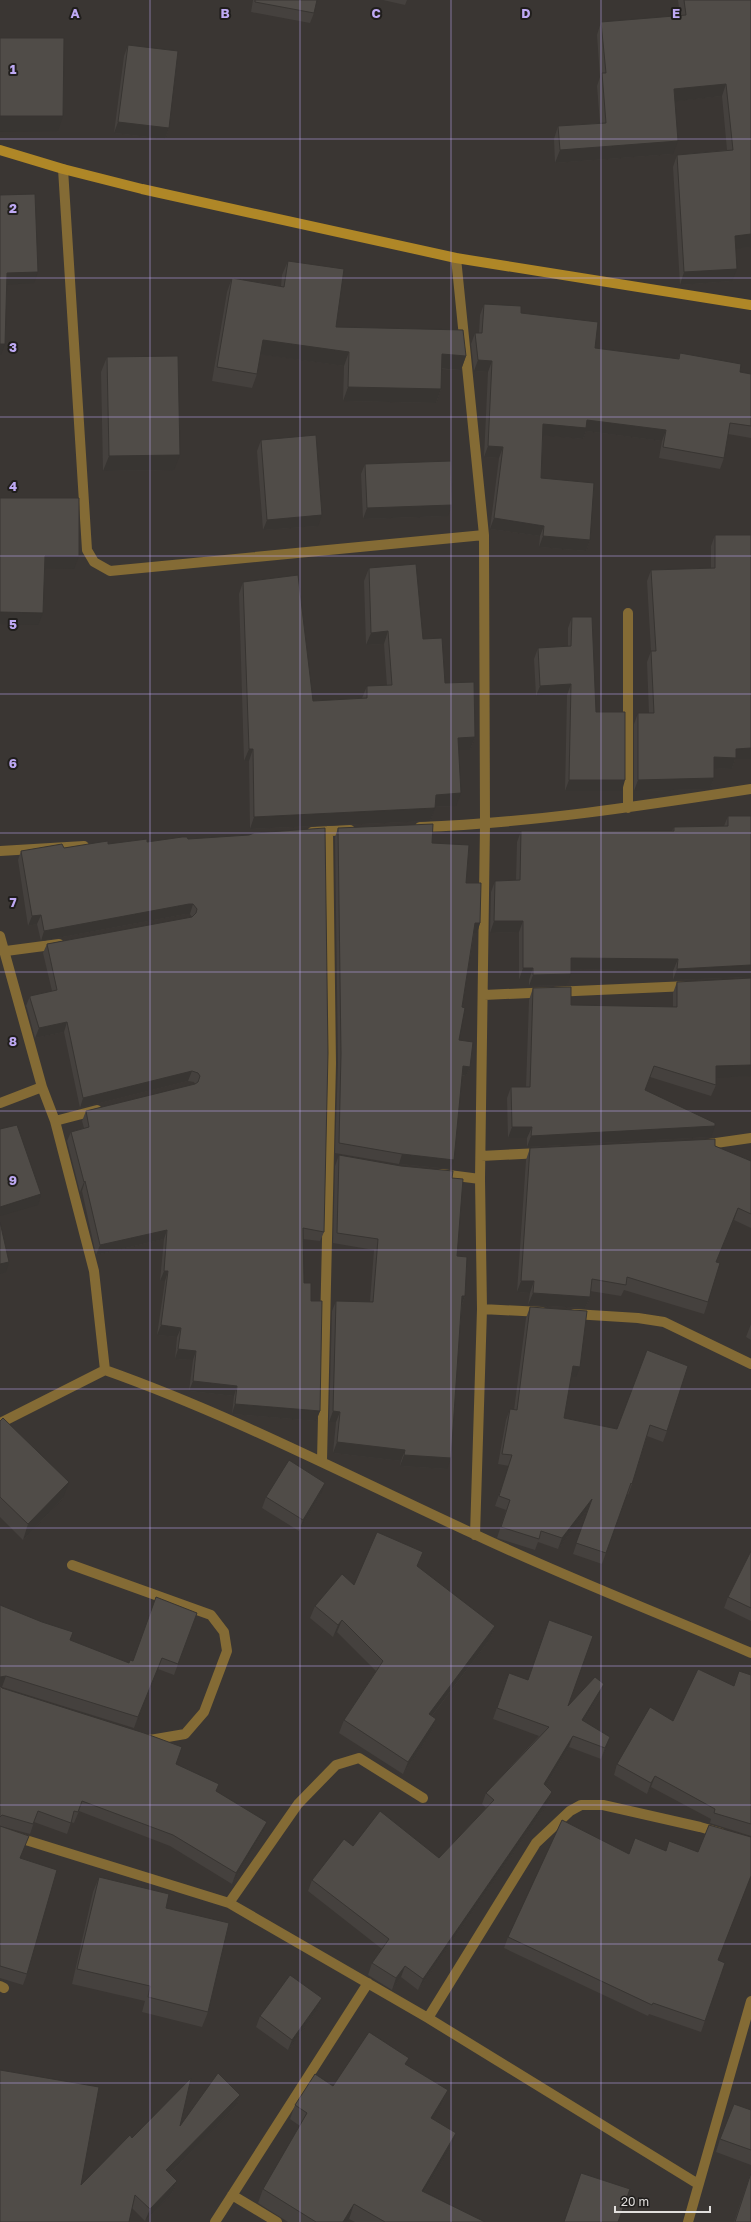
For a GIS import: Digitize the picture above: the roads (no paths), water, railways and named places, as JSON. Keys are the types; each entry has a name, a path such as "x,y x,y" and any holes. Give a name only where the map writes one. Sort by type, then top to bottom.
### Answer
{"street":[{"path":"0,150 63,169 142,189 456,258 751,305"},
{"path":"63,169 87,550 94,562 110,571 484,535"},
{"path":"456,258 484,535 484,995 480,1156 482,1309 475,1535"},
{"path":"628,613 628,808"},
{"path":"407,828 485,825 628,808 751,789"},
{"path":"304,832 359,830"},
{"path":"322,1461 333,1159 328,831"},
{"path":"0,851 94,845"},
{"path":"0,936 6,951 42,1087 55,1121 94,1271 105,1370"},
{"path":"6,951 66,942"},
{"path":"484,995 696,985"},
{"path":"0,1103 42,1087"},
{"path":"55,1121 107,1107"},
{"path":"694,1145 751,1138"},
{"path":"480,1156 552,1152"},
{"path":"433,1173 480,1179"},
{"path":"482,1309 638,1318 664,1322 751,1364"},
{"path":"0,1424 105,1370 168,1393 322,1461 475,1535 751,1653"},
{"path":"72,1565 211,1615 224,1632 227,1651 204,1712 185,1734 150,1740 135,1736"},
{"path":"229,1903 298,1804 336,1764 359,1758 423,1798"},
{"path":"428,2018 536,1843 570,1811 581,1804 603,1805 700,1827 729,1836"},
{"path":"0,1832 229,1903 428,2018 698,2184"},
{"path":"215,2222 368,1983"},
{"path":"688,2222 751,2001"},
{"path":"232,2195 277,2222"}]}
